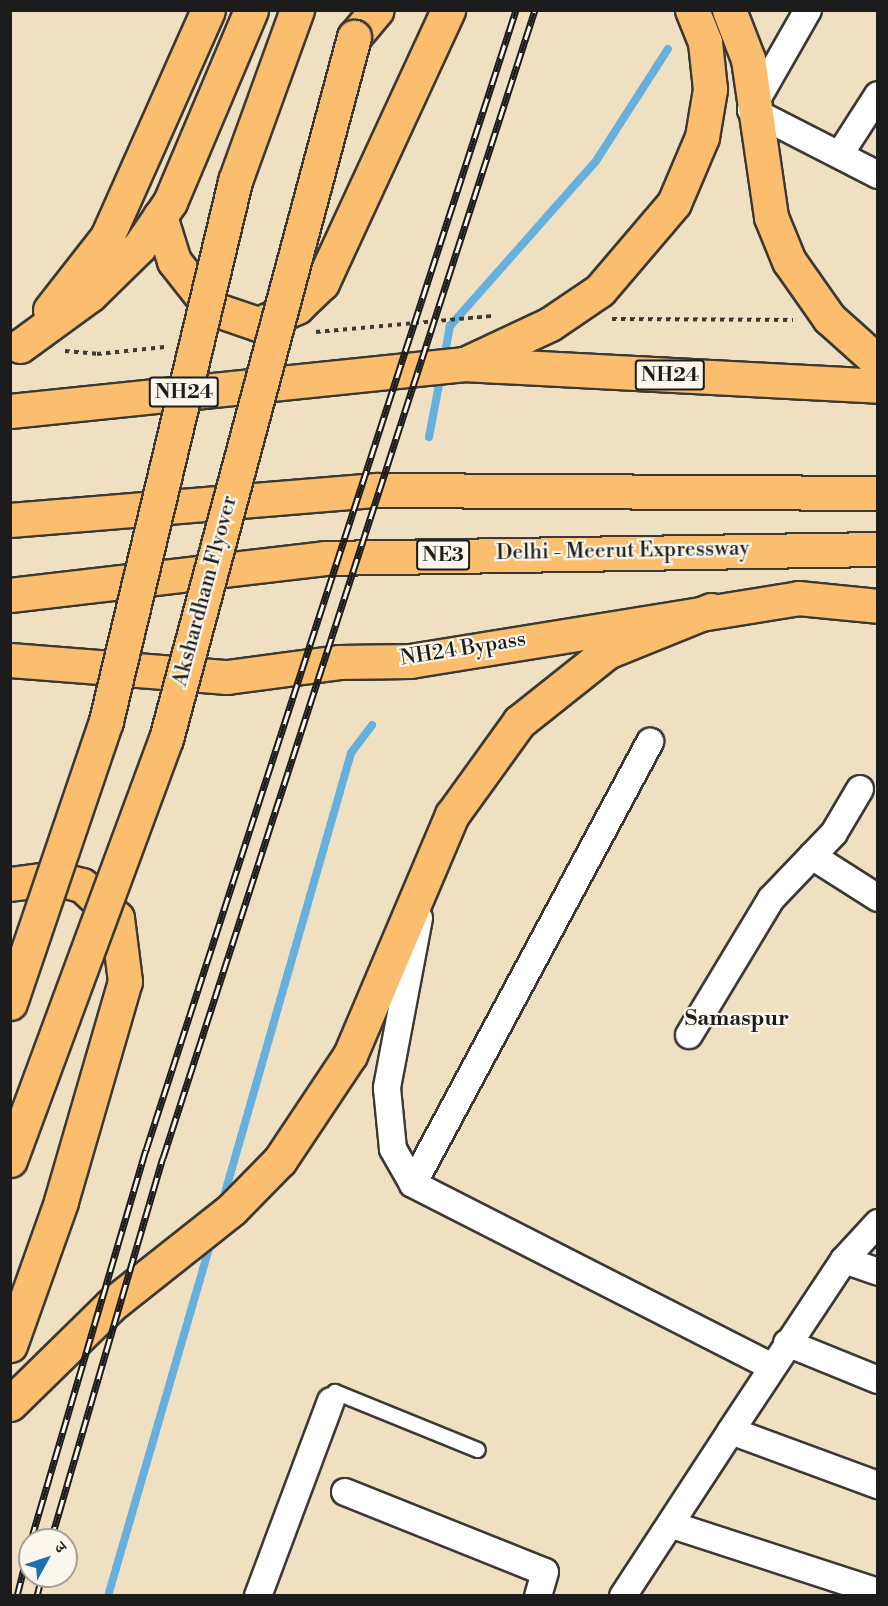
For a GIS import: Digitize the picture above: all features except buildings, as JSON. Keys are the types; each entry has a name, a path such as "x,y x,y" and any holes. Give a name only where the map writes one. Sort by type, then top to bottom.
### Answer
{"main road":[{"path":"15,349 107,237 208,10"},
{"path":"15,349 90,295 139,247 188,168 251,10"},
{"path":"10,1003 106,721 235,182 297,10"},
{"path":"358,24 377,10"},
{"path":"160,216 174,261 211,308 258,324 297,307 321,283 448,10"},
{"path":"463,364 550,324 600,290 674,203 702,137 710,90 705,42 692,10"},
{"path":"729,10 748,59 751,110 771,217 789,261 829,318 878,362"},
{"name":"Akshardham Flyover","path":"10,1160 166,739 358,24"},
{"name":"NH24","path":"10,411 358,373 463,364 878,386"},
{"path":"10,520 377,490 878,493"},
{"name":"Delhi - Meerut Expressway","path":"10,595 325,558 878,549"},
{"name":"NH24 Bypass","path":"10,660 227,677 339,662 410,661 711,609 798,598 878,606"},
{"path":"10,1404 111,1305 232,1209 280,1160 350,1055 429,868 482,767 527,715 607,652 711,609"},
{"path":"10,884 55,878 82,885 117,918 124,943 125,981 61,1202 10,1345"}],"street":[{"path":"808,10 751,110 878,175"},
{"path":"840,154 878,95"},
{"path":"413,1184 650,742"},
{"path":"689,1035 771,899 848,816 860,789"},
{"path":"812,856 878,898"},
{"path":"429,868 387,1088 393,1149 413,1184 770,1366"},
{"path":"623,1596 672,1525 770,1366 844,1260 878,1223"},
{"path":"844,1260 878,1272"},
{"path":"787,1343 878,1380"},
{"path":"258,1596 331,1401"},
{"path":"731,1431 878,1485"},
{"path":"345,1492 545,1572 537,1596"},
{"path":"672,1525 878,1592"}],"lane":[{"path":"331,1401 335,1392 478,1450"}],"path":[{"path":"445,318 470,315 500,316"},
{"path":"605,319 754,323 829,318"}],"waterway":[{"path":"444,359 450,326 596,161 668,49"},
{"path":"429,437 441,374"},
{"path":"222,1203 351,753 372,725"},
{"path":"108,1596 212,1238"}],"railway":[{"path":"35,1528 146,1150 516,10"},
{"path":"55,1528 163,1158 535,10"},
{"path":"17,1596 19,1588"},
{"path":"37,1596 39,1588"}],"district":[{"name":"Samaspur","path":"737,1019"}]}
